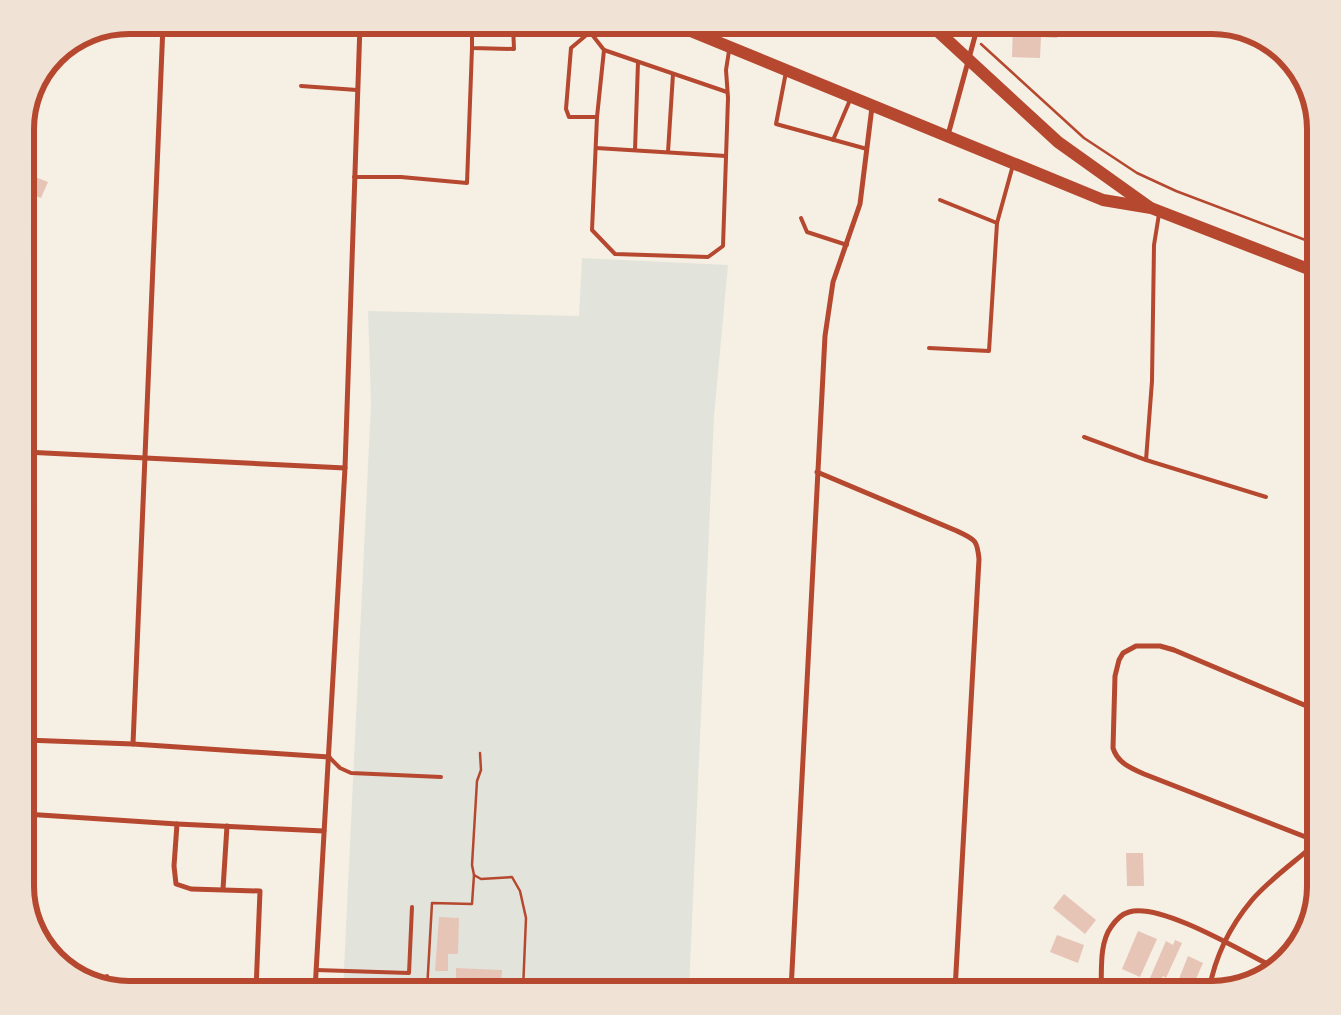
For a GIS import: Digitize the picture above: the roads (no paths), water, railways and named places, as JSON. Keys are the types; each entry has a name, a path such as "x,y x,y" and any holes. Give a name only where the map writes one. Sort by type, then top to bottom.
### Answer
{"main road":[{"path":"701,34 872,107 1103,200 1156,210 1307,269"},
{"path":"941,34 1058,142 1156,210"}],"street":[{"path":"133,744 162,34"},
{"path":"315,981 345,468 360,34"},
{"path":"718,41 719,34"},
{"path":"948,136 976,34"},
{"path":"791,981 817,472 827,314 833,282 860,204 872,107"},
{"path":"34,452 345,468"},
{"path":"817,472 957,531 973,539 978,546 979,560 956,981"},
{"path":"1307,706 1174,650 1160,646 1132,648 1123,653 1116,666 1113,748 1115,756 1144,774 1307,838"},
{"path":"34,740 133,744 329,757"},
{"path":"34,815 324,831"},
{"path":"177,824 174,866 176,884 191,889 260,891 256,981"},
{"path":"223,889 227,826"},
{"path":"1212,981 1225,942 1241,914 1253,899 1307,850"},
{"path":"1102,981 1104,945 1111,927 1121,916 1128,912 1157,913 1180,921 1267,964"}],"lane":[{"path":"354,177 401,177 467,183 472,34"},
{"path":"472,48 514,49 513,34"},
{"path":"588,34 571,48 566,109 569,117 597,117"},
{"path":"592,34 604,50 727,92"},
{"path":"604,50 597,117 592,230 615,254 708,257 723,246 728,98 726,70 730,46"},
{"path":"635,150 638,62"},
{"path":"787,70 776,124 867,149"},
{"path":"668,152 673,74"},
{"path":"301,86 357,90"},
{"path":"833,140 851,98"},
{"path":"596,148 726,156"},
{"path":"929,348 990,351 997,223 1014,163"},
{"path":"940,200 997,223"},
{"path":"1146,460 1152,380 1156,210"},
{"path":"801,218 807,232 847,245"},
{"path":"1084,437 1146,460 1266,497"},
{"path":"329,757 340,768 351,773 441,777"},
{"path":"316,970 410,973 412,907"}]}
